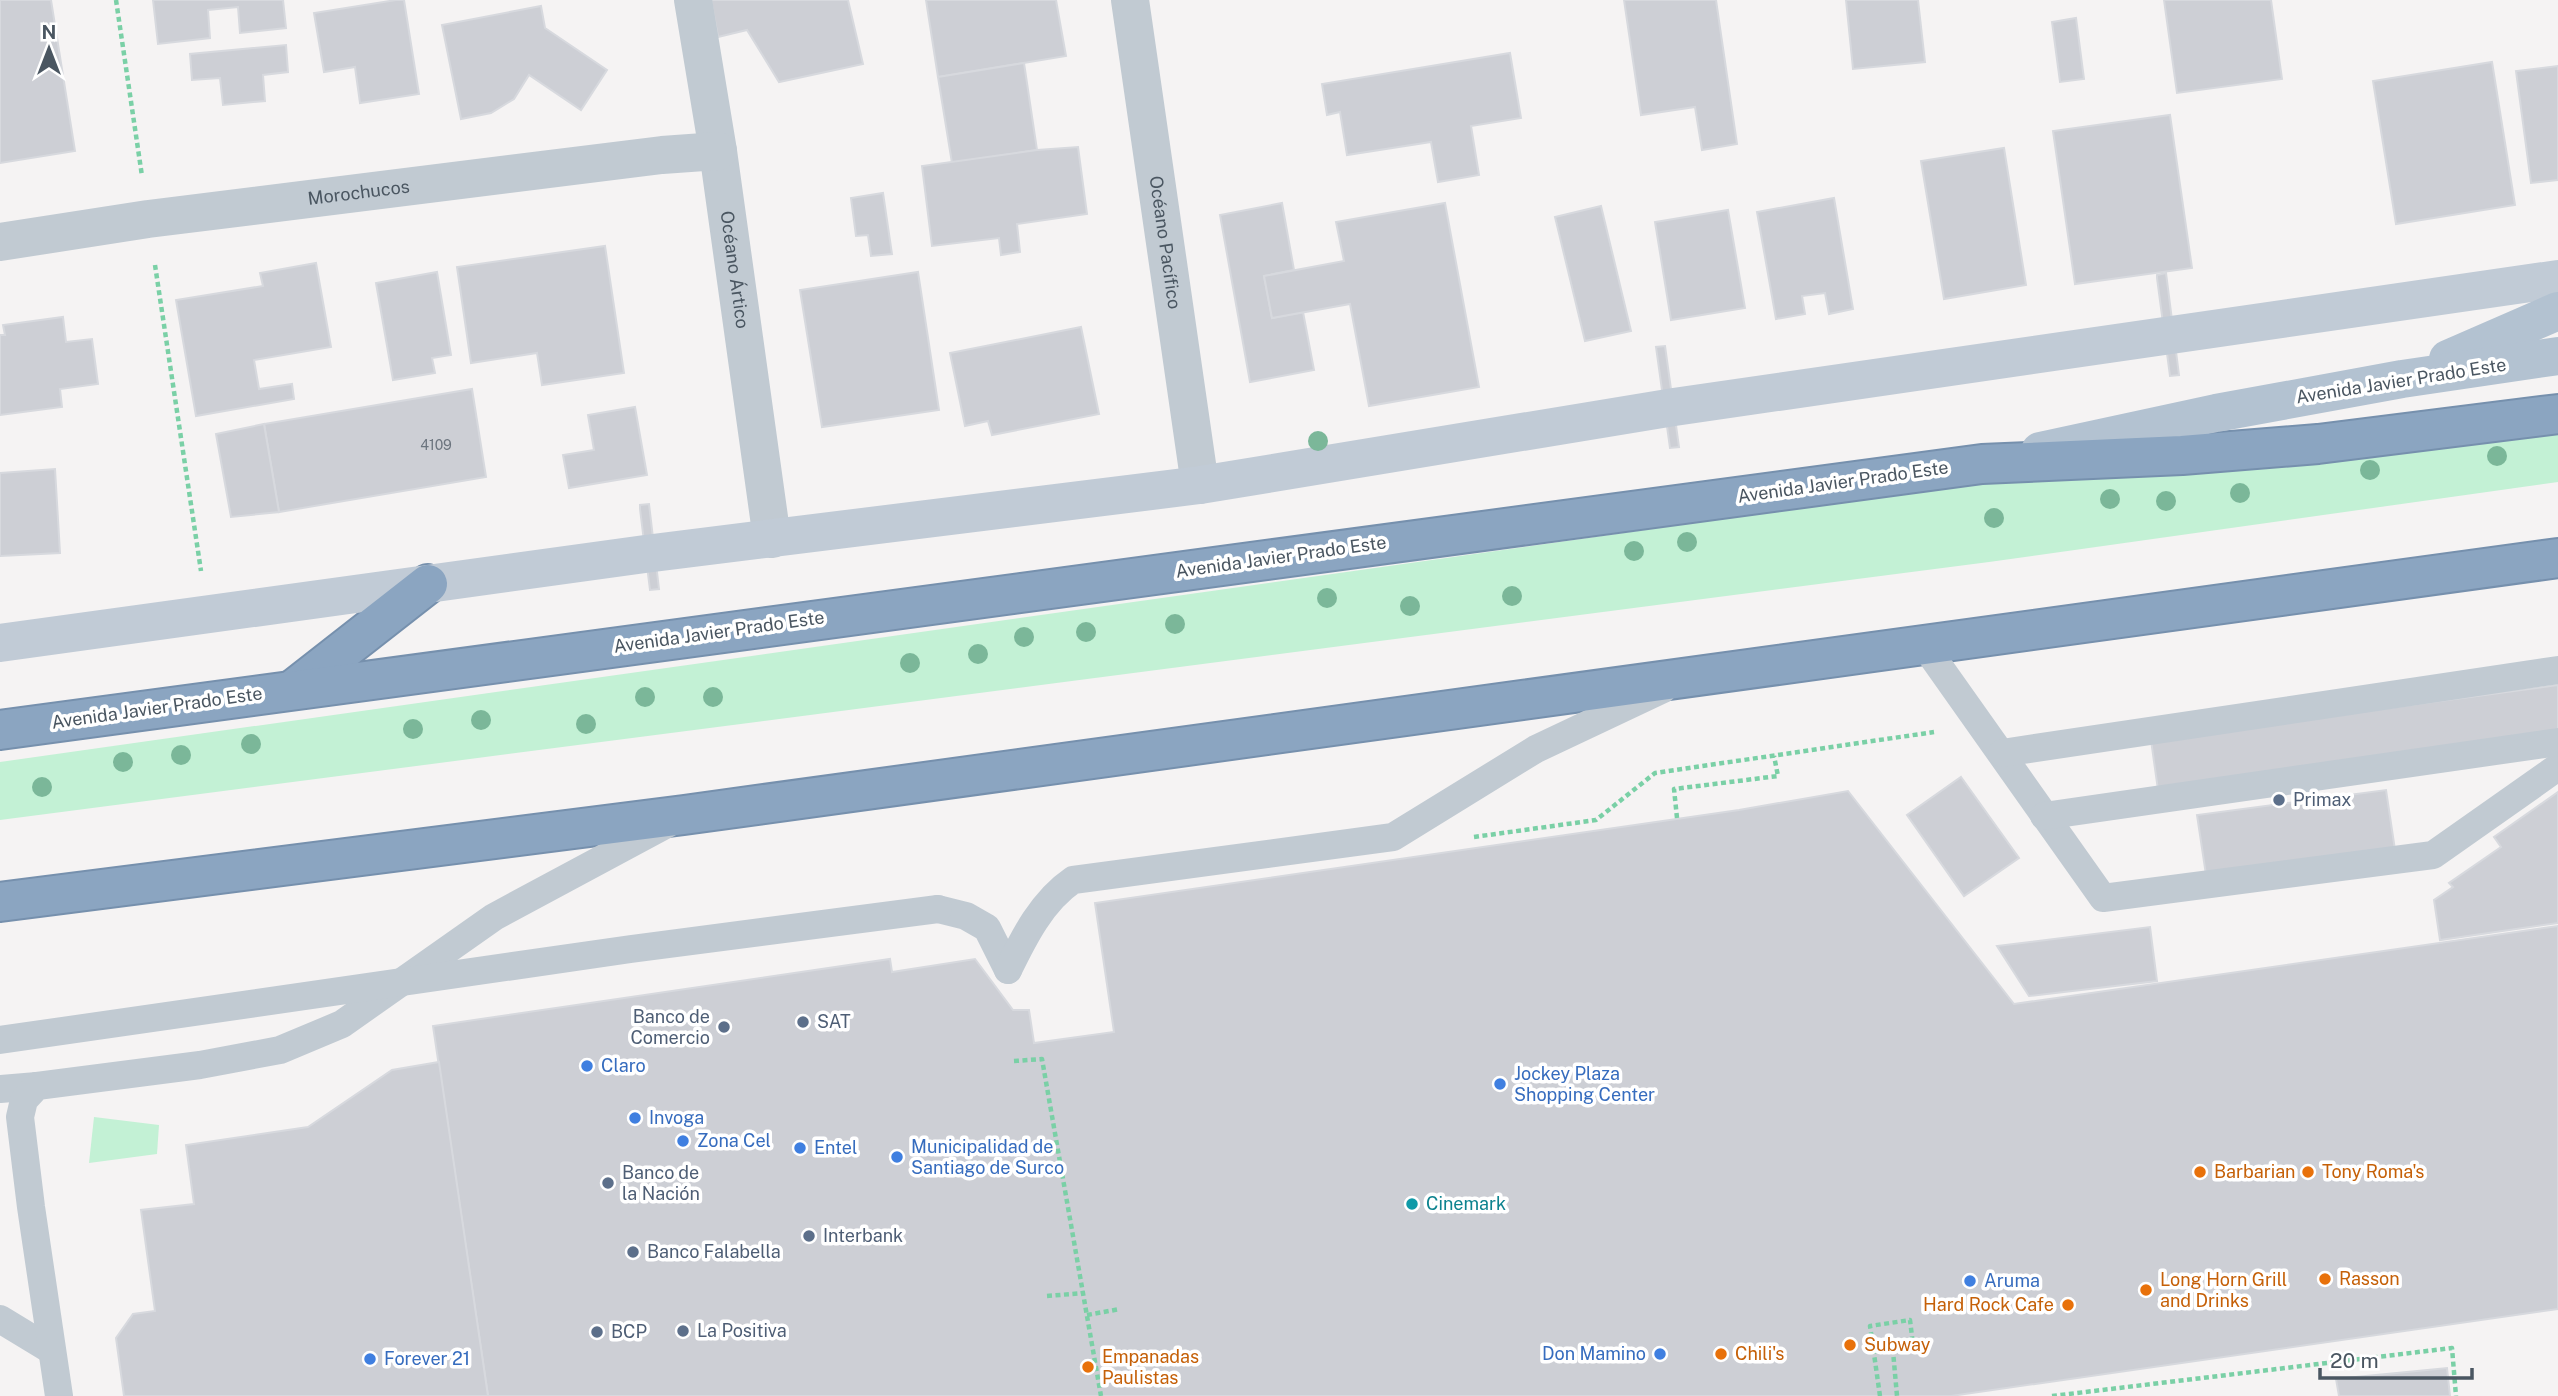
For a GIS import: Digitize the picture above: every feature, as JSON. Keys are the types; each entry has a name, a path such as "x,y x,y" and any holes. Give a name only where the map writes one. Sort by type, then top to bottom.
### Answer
{"highway":[{"path":"1982,464 2182,455 2304,445 2558,414"},
{"name":"Avenida Javier Prado Este","path":"0,730 1982,464"},
{"path":"0,902 684,815 2558,558"},
{"path":"294,689 428,584"}],"main road":[{"path":"0,643 772,538 1200,485 1688,405 2558,279"},
{"path":"2402,379 2558,311"},
{"name":"Avenida Javier Prado Este","path":"1982,464 2217,413 2402,379 2558,356"}],"street":[{"name":"Océano Ártico","path":"693,0 718,151 772,538"},
{"name":"Océano Pacífico","path":"1139,1 1200,485"},
{"name":"Morochucos","path":"0,242 232,209 662,155 718,151"}],"lane":[{"path":"1924,645 2103,898 2433,855 2558,767"},
{"path":"2002,753 2558,670"},
{"path":"0,1040 631,948 938,909 966,916 987,928 1007,970 1020,944 1048,902 1073,880 1393,836 1536,749 1688,677"},
{"path":"2044,816 2558,742"},
{"path":"0,1089 201,1065 280,1050 342,1024 494,917 684,815"},
{"path":"0,1106 37,1086"},
{"path":"37,1086 24,1100 20,1117 59,1396"},
{"path":"0,1319 51,1350"}],"path":[{"path":"116,0 142,176"},
{"path":"155,264 201,571"},
{"path":"1677,818 1674,789 1778,776 1774,756"},
{"path":"1014,1061 1042,1059 1101,1396"},
{"path":"1047,1296 1084,1293"},
{"path":"1088,1314 1120,1309"},
{"path":"1880,1396 1870,1326 1910,1320 1914,1353"},
{"path":"1892,1340 1897,1396"},
{"path":"2052,1396 2452,1348 2456,1396"}],"green space":[{"path":"2558,401 2558,482 1989,562 0,820 0,762"},
{"path":"94,1117 159,1125 157,1154 89,1163"}],"building":[{"path":"0,0 51,0 75,151 0,163"},
{"path":"153,0 283,0 286,28 240,33 238,7 208,10 210,38 158,44"},
{"path":"404,0 419,94 360,103 355,67 324,72 314,13"},
{"path":"711,0 848,0 863,64 779,82 747,30 718,37"},
{"path":"926,0 1056,0 1066,56 938,77"},
{"path":"1624,0 1716,0 1737,144 1702,150 1695,107 1641,115"},
{"path":"1846,0 1918,0 1925,62 1853,69"},
{"path":"2164,0 2271,0 2282,79 2177,93"},
{"path":"541,6 545,28 607,70 581,110 529,75 514,99 491,113 461,119 442,25"},
{"path":"2076,18 2084,79 2060,82 2052,22"},
{"path":"286,45 288,72 263,75 265,101 223,105 220,78 192,80 190,54"},
{"path":"1510,53 1521,118 1471,126 1479,175 1438,182 1431,142 1347,155 1340,112 1327,115 1322,84"},
{"path":"2492,62 2515,205 2396,224 2373,81"},
{"path":"1024,63 1037,150 952,163 938,77"},
{"path":"2558,66 2558,180 2531,183 2516,71"},
{"path":"2170,115 2192,268 2075,284 2053,131"},
{"path":"1078,147 1087,214 1017,224 1020,252 1001,255 999,238 932,246 922,166"},
{"path":"2004,148 2026,285 1944,299 1921,161"},
{"path":"883,193 892,254 871,256 868,235 856,236 851,198"},
{"path":"1834,198 1853,309 1829,314 1825,293 1802,296 1805,314 1776,319 1757,212"},
{"path":"1282,203 1294,270 1264,276 1272,318 1303,312 1314,370 1250,382 1220,215"},
{"path":"1445,203 1479,387 1369,406 1350,304 1272,318 1264,276 1344,261 1336,222"},
{"path":"1601,206 1631,331 1585,341 1555,217"},
{"path":"1728,210 1745,308 1671,320 1655,222"},
{"path":"605,246 624,373 542,385 537,353 471,363 457,267"},
{"path":"316,263 331,347 254,360 259,389 292,384 294,399 196,416 176,300 263,286 260,273"},
{"path":"437,272 451,355 432,358 435,373 393,380 376,283"},
{"path":"918,272 939,410 822,427 800,290"},
{"path":"2166,273 2179,375 2170,376 2157,278 2157,275"},
{"path":"63,317 66,342 92,339 98,384 60,389 62,407 0,415 0,335 5,335 3,325"},
{"path":"1081,327 1099,414 992,435 988,421 965,426 950,353"},
{"path":"1665,346 1679,447 1670,448 1656,347"},
{"path":"472,389 486,477 279,512 264,424"},
{"path":"635,407 647,475 569,488 563,455 594,450 588,415"},
{"path":"264,424 279,512 231,517 216,434"},
{"path":"55,469 60,553 0,556 0,473"},
{"path":"649,504 659,589 650,590 640,509 640,505"},
{"path":"2558,685 2558,736 2158,790 2151,740"},
{"path":"1961,777 2019,858 1964,896 1907,815"},
{"path":"2386,790 2395,850 2206,875 2197,815"},
{"name":"Jockey Plaza Shopping Center","path":"1848,791 2014,1004 2558,926 2558,1309 1951,1396 488,1396 433,1026 890,959 892,972 975,959 1013,1010 1029,1010 1034,1043 1114,1032 1095,903 1739,810"},
{"path":"2558,792 2558,923 2440,940 2434,900 2453,887 2449,883 2501,847 2494,837"},
{"path":"2150,927 2157,981 2029,996 1997,946"},
{"path":"439,1062 488,1396 124,1396 116,1338 133,1314 155,1311 141,1210 194,1204 186,1145 308,1127 392,1070"},
{"path":"2447,1368 2450,1396 2339,1396 2336,1379"}],"place":[{"name":"Primax","path":"2279,800"},
{"name":"SAT","path":"803,1022"},
{"name":"Banco de Comercio","path":"724,1027"},
{"name":"Claro","path":"587,1066"},
{"name":"Jockey Plaza Shopping Center","path":"1500,1084"},
{"name":"Invoga","path":"635,1118"},
{"name":"Zona Cel","path":"683,1141"},
{"name":"Entel","path":"800,1148"},
{"name":"Municipalidad de Santiago de Surco","path":"897,1157"},
{"name":"Barbarian","path":"2200,1172"},
{"name":"Tony Roma's","path":"2308,1172"},
{"name":"Banco de la Nación","path":"608,1183"},
{"name":"Cinemark","path":"1412,1204"},
{"name":"Interbank","path":"809,1236"},
{"name":"Banco Falabella","path":"633,1252"},
{"name":"Rasson","path":"2325,1279"},
{"name":"Aruma","path":"1970,1281"},
{"name":"Long Horn Grill and Drinks","path":"2146,1290"},
{"name":"Hard Rock Cafe","path":"2068,1305"},
{"name":"La Positiva","path":"683,1331"},
{"name":"BCP","path":"597,1332"},
{"name":"Subway","path":"1850,1345"},
{"name":"Don Mamino","path":"1660,1354"},
{"name":"Chili's","path":"1721,1354"},
{"name":"Forever 21","path":"370,1359"},
{"name":"Empanadas Paulistas","path":"1088,1367"}]}
